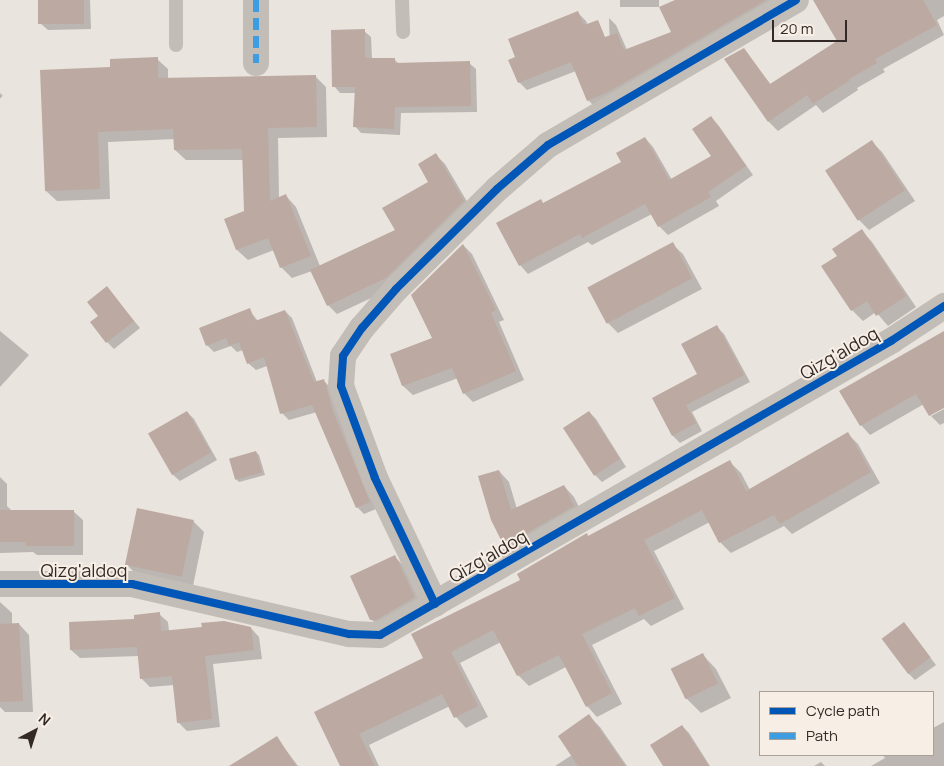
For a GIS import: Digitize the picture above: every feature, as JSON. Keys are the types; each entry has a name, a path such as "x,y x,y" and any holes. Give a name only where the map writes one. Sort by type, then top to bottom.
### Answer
{"street":[{"path":"256,0 256,64"},
{"path":"435,604 368,460 341,386 343,356 362,328 396,289 497,189 548,145 796,0"},
{"name":"Qizg'aldoq","path":"0,584 132,584 350,634 380,635 891,341 944,306"}],"lane":[{"path":"176,0 176,45"},
{"path":"402,0 403,32"}],"building":[{"path":"38,0 84,0 84,24 38,24"},
{"path":"675,0 766,0 610,91 587,101 571,62 518,83 508,60 515,57 508,39 578,11 584,25 598,20 605,37 617,33 624,50 671,32 659,7"},
{"path":"813,0 923,0 937,25 875,59 877,63 849,79 813,104 807,95 768,122 724,59 744,48 770,84 837,41"},
{"path":"365,29 365,58 395,58 395,63 470,61 471,106 395,107 394,129 353,127 355,87 332,87 331,30"},
{"path":"158,57 158,78 316,75 317,127 268,128 270,201 286,194 311,256 280,268 268,238 236,250 224,219 244,211 242,149 174,150 173,129 98,132 100,189 45,191 40,70 110,67 110,59"},
{"path":"711,116 746,166 708,192 711,197 658,227 645,204 582,238 580,234 519,266 496,223 541,199 543,203 621,162 616,153 645,137 669,180 711,156 692,129"},
{"path":"872,140 905,190 858,221 825,170"},
{"path":"436,153 464,201 386,278 327,306 310,270 395,230 382,208 428,182 418,164"},
{"path":"862,229 906,296 876,316 867,301 851,311 821,266 837,256 832,249"},
{"path":"673,242 692,278 607,324 587,288"},
{"path":"463,244 496,310 491,313 516,371 463,394 452,368 402,386 390,354 432,338 411,295"},
{"path":"107,286 134,321 106,343 90,322 98,316 87,302"},
{"path":"250,308 255,321 285,310 314,382 324,379 333,411 370,502 356,508 312,405 280,414 264,357 247,364 239,342 229,346 226,338 206,346 199,328"},
{"path":"717,325 744,375 686,405 696,423 672,436 652,398 697,374 681,344"},
{"path":"944,331 944,408 929,416 916,394 860,426 839,391"},
{"path":"187,411 211,453 172,475 148,434"},
{"path":"589,411 620,459 594,476 563,428"},
{"path":"848,432 871,472 780,524 774,515 719,543 702,510 644,540 675,598 639,616 635,608 582,634 612,693 586,707 559,655 517,676 493,630 451,652 478,706 454,718 442,694 359,734 375,766 340,766 314,712 423,658 411,634 520,580 517,574 587,533 588,536 730,460 746,491"},
{"path":"256,451 262,472 235,480 229,459"},
{"path":"499,470 511,510 564,485 574,506 504,546 491,520 478,476"},
{"path":"137,508 194,520 182,577 125,565"},
{"path":"0,510 74,510 74,546 26,546 26,542 0,542"},
{"path":"395,555 415,597 376,620 370,620 350,576"},
{"path":"160,612 161,631 202,627 201,623 224,621 251,627 254,650 205,656 212,719 177,723 172,676 140,679 137,647 70,650 69,622 134,619 134,615"},
{"path":"904,622 930,657 908,674 882,639"},
{"path":"19,623 23,701 0,702 0,624"},
{"path":"703,653 718,684 686,699 671,669"},
{"path":"589,714 625,766 578,766 558,736"},
{"path":"682,725 709,766 663,766 650,745"},
{"path":"277,736 296,766 229,766"}],"marked path":[{"path":"256,0 256,63"}],"cycle path":[{"path":"435,604 375,478 341,386 343,356 362,328 396,289 497,189 548,145 796,0"},
{"path":"0,584 132,584 349,634 380,635 891,341 944,306"}]}
